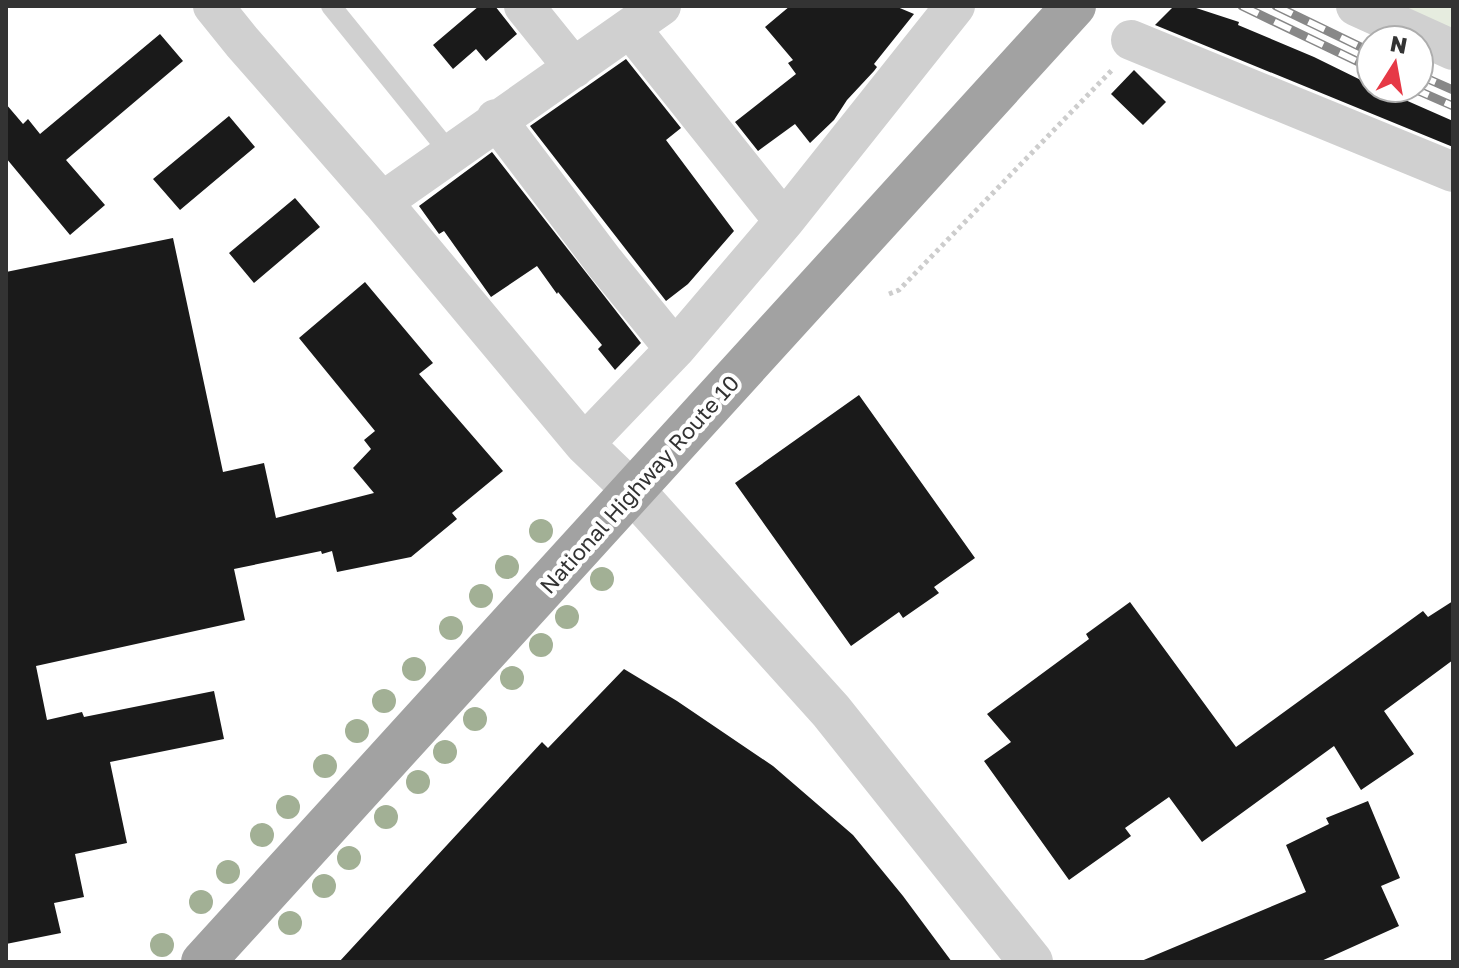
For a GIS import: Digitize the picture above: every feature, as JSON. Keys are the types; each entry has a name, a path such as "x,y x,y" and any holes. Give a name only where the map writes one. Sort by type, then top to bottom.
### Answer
{"highway":[{"name":"National Highway Route 10","path":"203,962 1074,6"}],"street":[{"path":"213,6 584,444 633,491 831,711 1031,962"},
{"path":"524,6 574,68"},
{"path":"584,444 675,349 784,221 955,6"},
{"path":"1356,6 1453,50"},
{"path":"382,202 496,119 646,17 784,221"},
{"path":"1131,40 1453,172"},
{"path":"496,119 605,263 675,349"}],"lane":[{"path":"331,6 450,153"}],"path":[{"path":"889,294 899,290 921,268 1130,52 1131,40"}],"shaded area":[{"path":"1385,6 1453,6 1453,37 1435,29 1435,24 1424,24"}],"building":[{"path":"479,6 495,6 517,34 486,61 476,49 453,69 433,45"},
{"path":"790,6 895,6 914,14 874,64 877,67 874,71 847,100 834,120 810,143 795,124 758,151 735,122 796,74 788,63 793,60 765,27"},
{"path":"1174,6 1190,6 1239,22 1238,25 1355,77 1355,104 1414,104 1453,121 1453,147 1155,25"},
{"path":"160,34 183,61 66,160 105,205 70,235 6,158 6,104 23,124 28,119 40,134"},
{"path":"626,59 681,128 666,140 734,231 688,284 666,301 530,126"},
{"path":"1134,70 1166,102 1143,125 1111,94"},
{"path":"229,116 255,147 180,210 153,179"},
{"path":"492,152 641,343 615,370 598,349 602,345 537,266 491,297 444,231 439,234 419,206"},
{"path":"295,198 320,227 254,283 229,253"},
{"path":"173,238 223,472 264,463 276,518 374,493 353,468 371,449 364,440 375,431 299,338 365,282 433,363 419,374 503,471 452,513 457,519 411,557 337,572 332,551 322,554 321,551 234,569 245,620 36,666 47,720 82,712 84,717 214,691 224,739 110,762 127,843 75,854 84,897 54,903 61,933 6,944 6,272"},
{"path":"859,395 975,558 934,587 939,593 903,618 899,612 851,646 735,483"},
{"path":"1453,601 1453,660 1384,711 1414,754 1361,790 1334,746 1202,842 1169,797 1125,828 1131,836 1069,880 984,761 1011,742 987,714 1089,639 1086,634 1130,602 1236,747 1423,611 1428,617"},
{"path":"624,669 773,766 853,835 952,962 339,962 542,742 548,748"},
{"path":"1368,801 1400,878 1381,886 1399,926 1319,962 1139,962 1306,892 1286,845 1329,824 1326,818"}],"railway":[{"path":"1242,6 1355,60"},
{"path":"1276,6 1355,44"},
{"path":"1435,82 1453,90"},
{"path":"1435,98 1453,106"}]}
